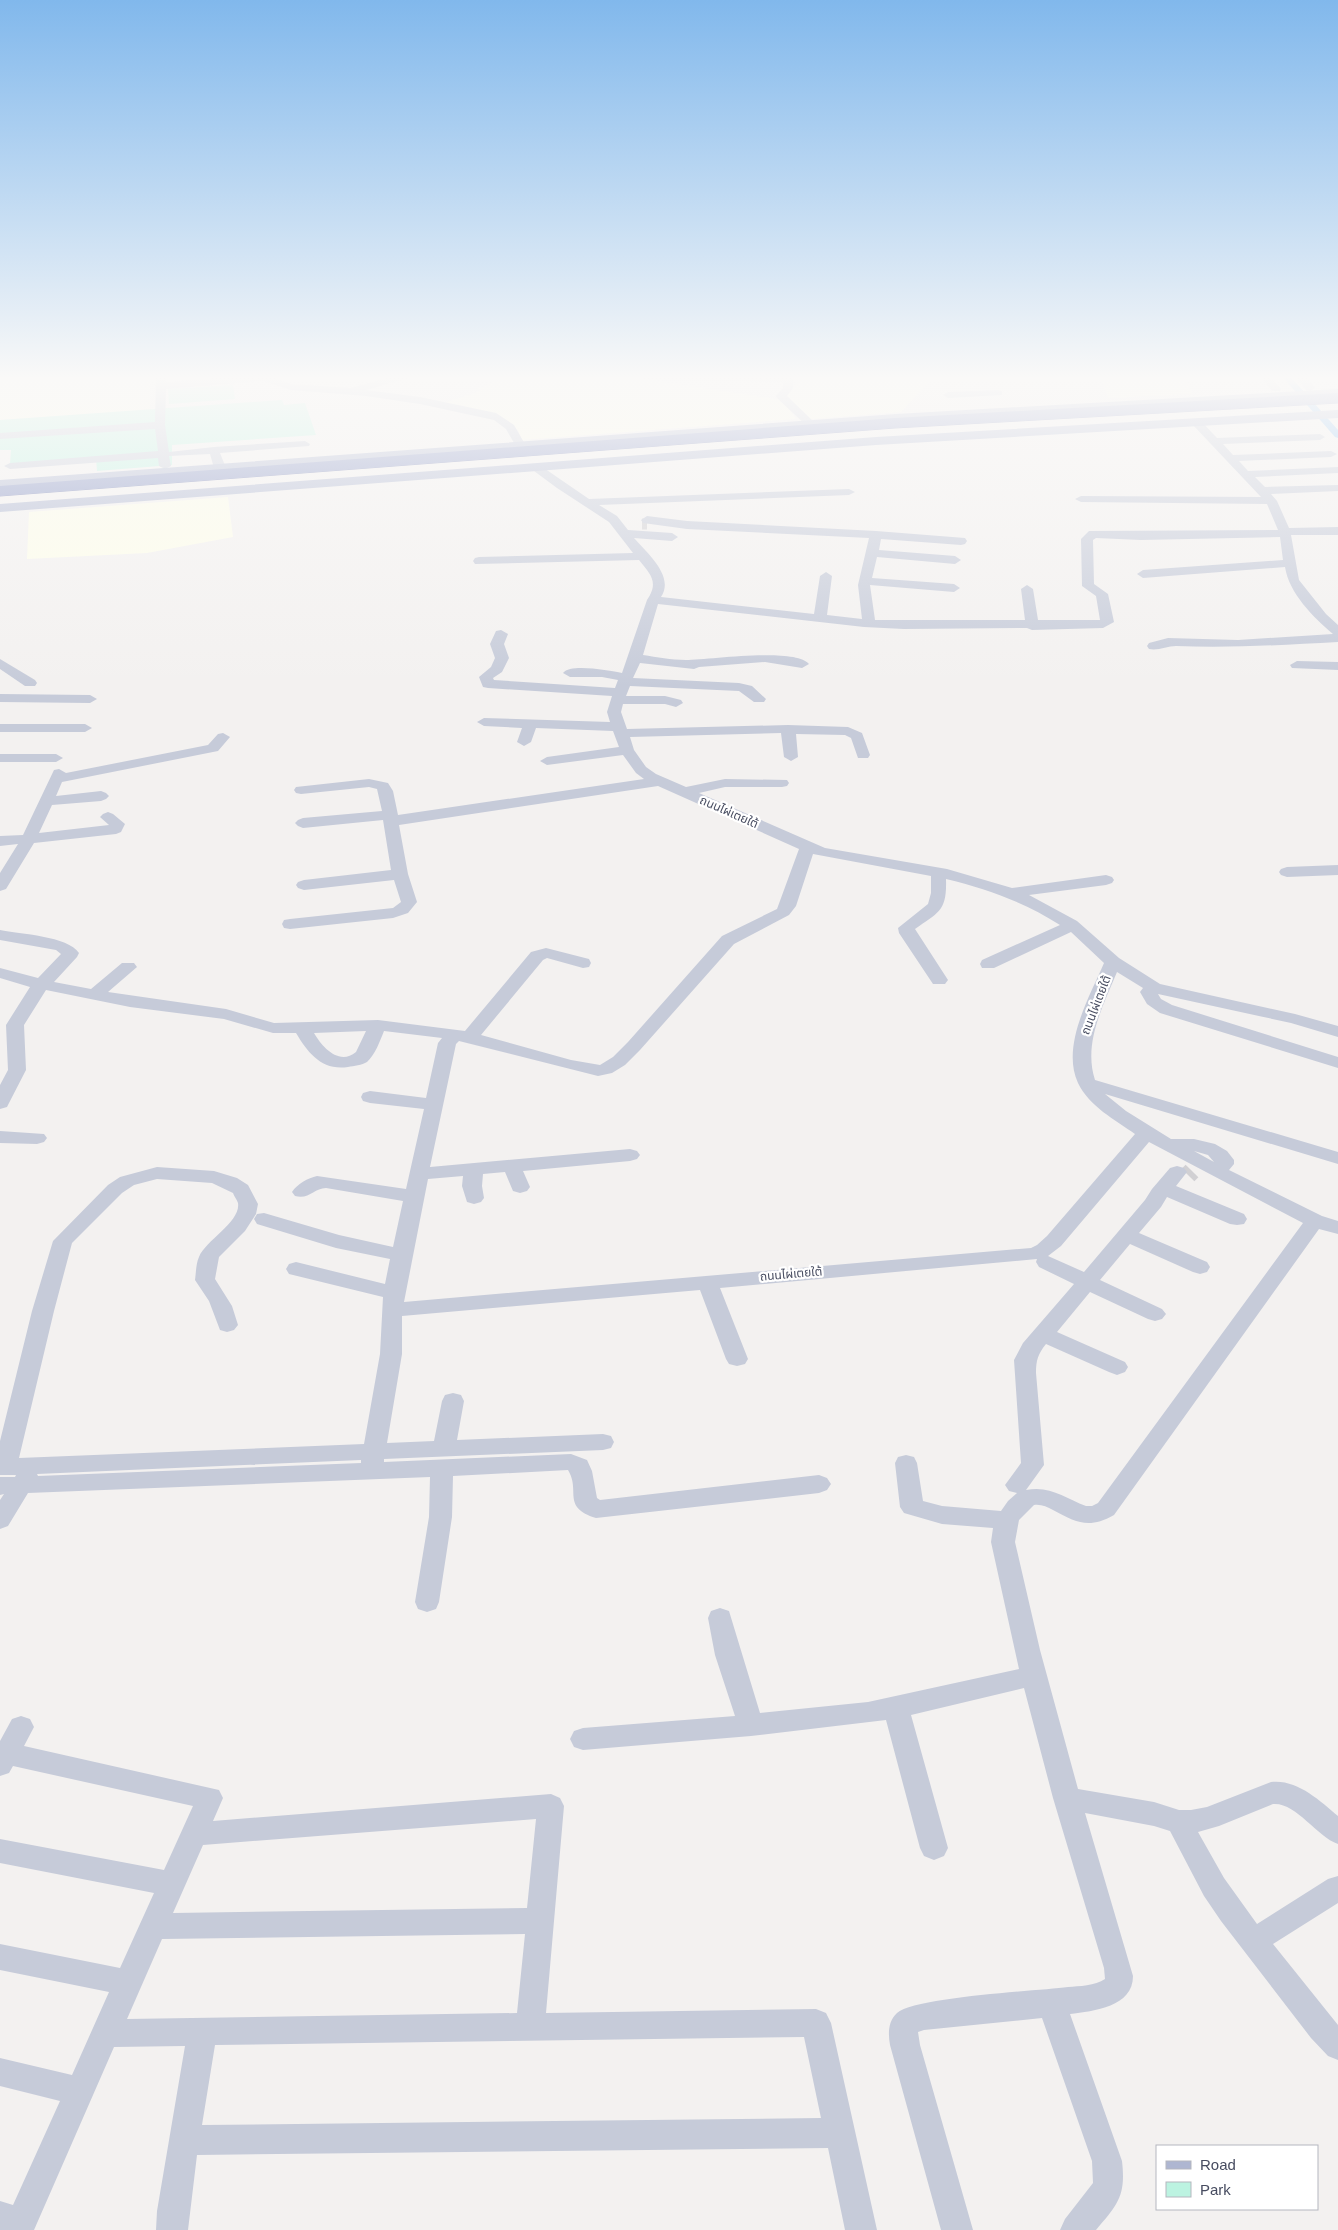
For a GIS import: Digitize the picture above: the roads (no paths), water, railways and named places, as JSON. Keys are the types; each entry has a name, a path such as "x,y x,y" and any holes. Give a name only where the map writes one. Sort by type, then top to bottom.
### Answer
{"highway":[{"path":"3,486 175,479"},
{"path":"0,501 233,479"}],"main road":[{"path":"3,486 78,479"},
{"path":"0,508 368,479"}],"street":[{"name":"ถนนไผ่เตยใต้","path":"552,479 589,502 634,522 644,556 659,577 659,592 653,600 635,658 614,712 627,750 641,770 683,792 808,848 940,873 1010,893 1064,920 1113,962 1083,1038 1084,1070 1087,1083"},
{"path":"1251,479 1267,497 1285,532 1293,580 1318,614 1336,628"},
{"path":"1206,487 1212,501"},
{"path":"1082,499 1212,501 1267,497 1338,488"},
{"path":"589,502 849,492"},
{"path":"1267,497 1338,499"},
{"path":"668,503 669,523"},
{"path":"721,507 721,527"},
{"path":"634,522 961,541"},
{"path":"634,522 672,538"},
{"path":"653,600 869,623 1032,626 1107,623 1102,594 1088,586 1087,539 1093,534 1141,536 1338,531"},
{"path":"869,623 866,576 876,535"},
{"path":"872,553 955,560"},
{"path":"479,561 644,556"},
{"path":"1143,574 1289,563"},
{"path":"820,617 826,576"},
{"path":"866,576 954,582"},
{"path":"1028,589 1032,626"},
{"path":"1318,614 1338,612"},
{"path":"1001,624 1007,639"},
{"path":"501,634 497,644 502,658 497,669 486,677 488,684 622,688 739,687 747,690 759,699"},
{"path":"1154,646 1168,642 1238,644 1338,638"},
{"path":"635,658 742,670"},
{"path":"682,664 765,658 802,664"},
{"path":"0,663 26,680"},
{"path":"1297,665 1338,666"},
{"path":"570,673 602,673 622,688 676,703"},
{"path":"7,681 26,680"},
{"path":"0,698 90,699"},
{"path":"484,722 619,730 853,732 859,740 863,755"},
{"path":"524,742 530,724"},
{"path":"0,728 85,728"},
{"path":"788,730 791,757"},
{"path":"0,758 57,770 213,748 223,738"},
{"path":"547,761 627,750"},
{"path":"0,886 29,839 57,770"},
{"path":"303,823 392,818 660,781"},
{"path":"290,924 386,914 400,911 407,907 409,902 400,874 386,791 382,786 376,783 301,790"},
{"path":"683,792 726,783 782,783"},
{"path":"46,801 101,796"},
{"path":"0,841 116,829 117,824 108,817"},
{"path":"0,973 40,984 94,995 226,1014 273,1028 378,1025 462,1036 598,1071 612,1066 634,1046 728,940 783,912 788,906 808,848"},
{"path":"1287,872 1338,870"},
{"path":"939,980 907,933 906,928 923,918 937,902 940,894 937,880 940,873"},
{"path":"304,885 400,874"},
{"path":"1010,893 1106,880"},
{"path":"988,964 1071,926"},
{"path":"0,935 61,946 71,953 40,984 28,1001 15,1026 9,1070 0,1104"},
{"path":"373,1461 391,1354 393,1302 400,1261 445,1047 462,1036 537,956 546,953 583,963"},
{"path":"1113,962 1154,988 1295,1019 1338,1032"},
{"path":"94,995 128,967"},
{"path":"1154,988 1149,992 1150,997 1155,1004 1166,1009 1338,1063"},
{"path":"302,1028 318,1054 330,1061 339,1062 355,1060 362,1056 378,1025"},
{"path":"957,2230 905,2045 902,2033 904,2025 910,2019 924,2016 1052,2003 1106,1994 1115,1988 1120,1980 1066,1798 1033,1676 1003,1542 1003,1532 1008,1520 1022,1500 1033,1495 1042,1496 1084,1514 1094,1516 1106,1509 1190,1391 1327,1224 1217,1171 1188,1167 1168,1145 1146,1133 1101,1101 1087,1083"},
{"path":"1087,1083 1338,1158"},
{"path":"370,1097 433,1104"},
{"name":"ถนนไผ่เตยใต้","path":"296,1269 393,1302 707,1282 1033,1254 1044,1250 1054,1241 1146,1133"},
{"path":"0,1137 37,1138"},
{"path":"1168,1145 1184,1144 1211,1149 1224,1160 1224,1164 1217,1171"},
{"path":"418,1174 630,1156"},
{"path":"512,1166 520,1187"},
{"path":"1017,1485 1033,1465 1025,1373 1025,1360 1031,1348 1126,1235 1188,1167"},
{"path":"474,1169 472,1186 474,1198"},
{"path":"0,1520 12,1474 42,1311 63,1241 115,1189 141,1176 157,1173 214,1177 230,1182 241,1189 248,1204 246,1214 238,1226 214,1249 205,1272 205,1280 217,1294 224,1309 227,1326"},
{"path":"302,1192 317,1182 326,1182 414,1197"},
{"path":"1163,1195 1237,1219"},
{"path":"264,1219 400,1261"},
{"path":"1126,1235 1200,1267"},
{"path":"314,1246 340,1249 400,1261"},
{"path":"1046,1262 1155,1314"},
{"path":"707,1282 737,1359"},
{"path":"1042,1334 1117,1367"},
{"path":"427,1602 441,1503 443,1459 454,1401"},
{"path":"443,1459 603,1442"},
{"path":"12,1474 443,1459 571,1462 579,1466 581,1471 586,1503 596,1509 819,1484"},
{"path":"906,1463 912,1507 942,1516 1008,1520"},
{"path":"720,1618 728,1655 750,1725"},
{"path":"583,1739 868,1713 1033,1676"},
{"path":"896,1708 934,1848"},
{"path":"13,2223 80,2091 210,1798 3,1759 21,1726"},
{"path":"1066,1798 1154,1814 1179,1822 1191,1822 1210,1818 1271,1793 1282,1792 1306,1805 1338,1832"},
{"path":"194,1834 551,1806 530,2027"},
{"path":"1179,1822 1214,1887 1254,1941 1338,2046"},
{"path":"0,1851 172,1884"},
{"path":"1254,1941 1338,1888"},
{"path":"153,1926 540,1921"},
{"path":"0,1957 128,1983"},
{"path":"1052,2003 1107,2160 1109,2183 1105,2195 1076,2230"},
{"path":"105,2033 816,2023 861,2230"},
{"path":"172,2230 184,2140 202,2032"},
{"path":"0,2072 80,2091"},
{"path":"184,2140 840,2133"}],"tunnel":[{"path":"642,524 647,524"},
{"path":"1188,1175 1192,1171"}]}
